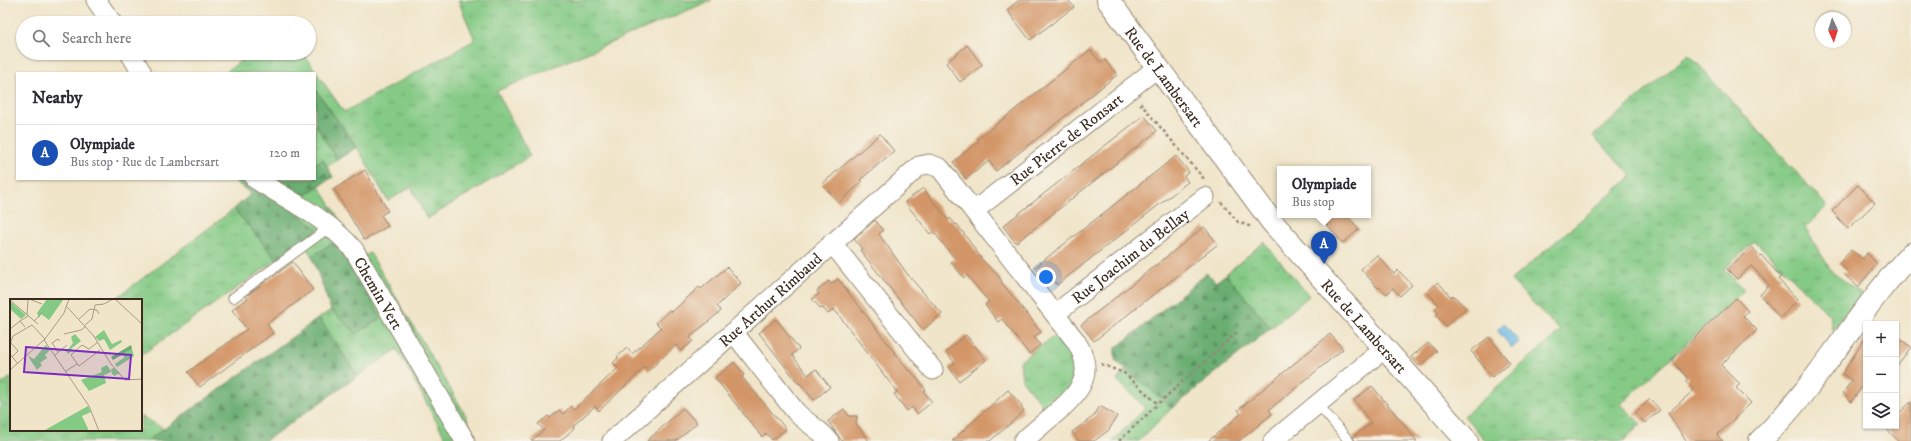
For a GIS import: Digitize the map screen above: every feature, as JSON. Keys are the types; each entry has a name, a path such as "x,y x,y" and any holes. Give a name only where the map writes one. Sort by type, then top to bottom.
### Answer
{"main road":[{"name":"Rue de Lambersart","path":"1102,0 1121,36 1152,71"},
{"name":"Rue de Lambersart","path":"1108,0 1181,118 1234,172 1272,222 1467,441"},
{"path":"1760,441 1785,416 1875,296 1911,254"}],"street":[{"path":"96,0 107,16"},
{"path":"134,60 141,72"},
{"name":"Rue Pierre de Ronsart","path":"974,211 1152,71"},
{"name":"Rue Arthur Rimbaud","path":"612,441 919,166 930,164 940,168 974,211"},
{"name":"Chemin Vert","path":"257,180 305,208 331,226 357,255 465,441"},
{"name":"Rue Joachim du Bellay","path":"1055,314 1210,192"},
{"path":"974,211 1080,348 1085,363 1084,380 1077,393 1023,441"},
{"path":"832,243 932,370"},
{"path":"734,333 796,412 819,430 829,441"},
{"path":"1273,441 1385,348"}],"lane":[{"path":"233,298 331,226"},
{"path":"1318,403 1349,441"}],"path":[{"path":"1129,89 1210,192 1230,215 1238,222 1248,226 1272,222"},
{"path":"1119,441 1237,332"},
{"path":"1085,363 1102,364 1124,373 1158,404"}],"green space":[{"path":"458,0 712,0 497,91 530,156 427,219 411,187 388,201 357,147 316,90 316,72 225,72 242,60 308,60 344,112 475,40"},
{"path":"1689,54 1827,206 1805,228 1832,272 1862,294 1833,330 1830,316 1755,241 1724,269 1744,290 1621,404 1641,424 1623,441 1486,441 1464,416 1560,331 1511,280 1632,176 1593,136"},
{"path":"316,90 357,147 337,160 316,125"},
{"path":"316,125 337,160 327,166 323,159 316,163"},
{"path":"323,159 333,177 287,206 318,229 277,260 234,209 251,194 233,180 316,180 316,163"},
{"path":"319,186 347,232 365,256 370,253 465,414 476,439 474,441 447,441 397,349 358,376 319,318 331,310 357,334 381,318 334,242 312,256 302,242 318,230 286,206"},
{"path":"234,209 277,260 142,354 142,299 115,299"},
{"path":"334,242 354,268 381,318 357,334 331,310 312,256"},
{"path":"1264,242 1309,296 1271,328 1226,274"},
{"path":"1207,273 1216,282 1226,274 1271,328 1172,408 1115,360 1115,349"},
{"path":"319,318 358,376 265,441 147,441"},
{"path":"1060,332 1074,356 1076,374 1073,383 1067,391 1045,409 1022,380 1020,361"},
{"path":"1127,369 1172,408 1139,441 1112,441 1146,408 1117,380"},
{"path":"10,378 10,431 142,431 142,417 164,429 147,441 0,441 0,385"}],"water":[{"path":"1504,323 1519,342 1512,348 1497,330"}],"building":[{"path":"1019,0 1068,0 1074,7 1030,40 1007,10"},
{"path":"967,45 982,65 960,82 946,63"},
{"path":"1090,50 1101,63 1105,60 1117,75 996,171 989,161 966,179 953,162 979,141 978,139"},
{"path":"1144,115 1157,131 1016,243 1003,226"},
{"path":"880,134 894,151 860,180 862,182 839,203 822,184"},
{"path":"1176,156 1189,172 1184,176 1188,182 1057,285 1053,279 1048,283 1035,267"},
{"path":"365,170 388,211 381,215 388,226 364,240 334,189"},
{"path":"1858,185 1875,203 1848,229 1832,211"},
{"path":"923,188 948,220 950,218 956,225 957,224 984,262 997,274 1002,281 1001,282 1041,332 1034,337 1040,345 1029,354 1002,319 998,322 985,305 989,302 967,275 964,278 951,262 955,259 933,231 930,234 905,202"},
{"path":"1321,218 1350,218 1359,229 1343,243"},
{"path":"875,220 883,230 879,234 908,275 942,314 923,330 860,250 862,249 854,239"},
{"path":"1204,227 1218,244 1094,341 1081,325"},
{"path":"1752,247 1781,277 1778,279 1798,300 1780,318 1760,295 1769,285 1751,266 1737,279 1727,269"},
{"path":"1851,250 1863,259 1867,253 1877,264 1858,287 1844,274 1847,271 1839,264"},
{"path":"1377,255 1394,274 1398,270 1412,285 1400,296 1393,288 1387,294 1379,287 1378,288 1361,269"},
{"path":"293,262 313,290 267,324 273,333 200,387 188,372 247,329 232,310 248,298 246,296"},
{"path":"727,267 741,283 717,306 721,311 690,337 693,341 681,351 676,345 648,371 645,367 599,411 595,406 574,425 575,428 560,441 531,441 544,430 538,424 548,416 550,418 559,410 563,414 571,406 574,409 618,368 613,363 618,358 617,357 627,348 632,354 661,328 656,323 670,310 672,312 699,287 701,289"},
{"path":"838,279 909,371 910,370 926,390 924,392 932,402 917,414 912,407 907,411 894,394 897,392 834,309 828,314 812,299 819,294 817,291 829,281 831,284"},
{"path":"1438,282 1451,297 1453,295 1466,308 1446,326 1436,315 1438,313 1435,309 1439,305 1427,292"},
{"path":"1736,298 1748,311 1743,316 1757,330 1721,365 1740,384 1736,388 1751,403 1717,435 1723,441 1686,441 1668,413 1694,390 1686,381 1688,378 1672,360"},
{"path":"776,319 799,349 792,355 808,375 816,369 830,387 814,400 800,383 799,384 759,333"},
{"path":"1330,334 1343,349 1269,410 1272,414 1239,441 1208,441 1241,414 1238,410"},
{"path":"966,335 986,360 959,381 949,367 955,363 946,352"},
{"path":"1489,337 1510,363 1492,377 1471,351"},
{"path":"1899,338 1911,347 1899,363"},
{"path":"1863,342 1863,388 1851,402 1843,393 1852,380 1842,374"},
{"path":"1428,343 1437,351 1419,366 1411,357"},
{"path":"734,362 744,375 742,377 786,429 772,440 766,433 762,437 715,378"},
{"path":"1372,386 1417,441 1355,441 1353,437 1371,423 1354,400"},
{"path":"1008,390 1022,406 1021,407 1024,411 1010,424 990,441 952,441"},
{"path":"1650,399 1660,410 1645,423 1635,413"},
{"path":"1911,402 1911,441 1898,441 1887,429 1899,429 1899,413"},
{"path":"1100,406 1117,416 1109,430 1094,441 1079,441 1072,432 1094,416"},
{"path":"683,408 697,423 676,441 647,441"},
{"path":"844,409 849,416 857,416 856,424 869,441 842,441 828,421"}],"place":[{"name":"Olympiade","path":"1324,264"}]}
